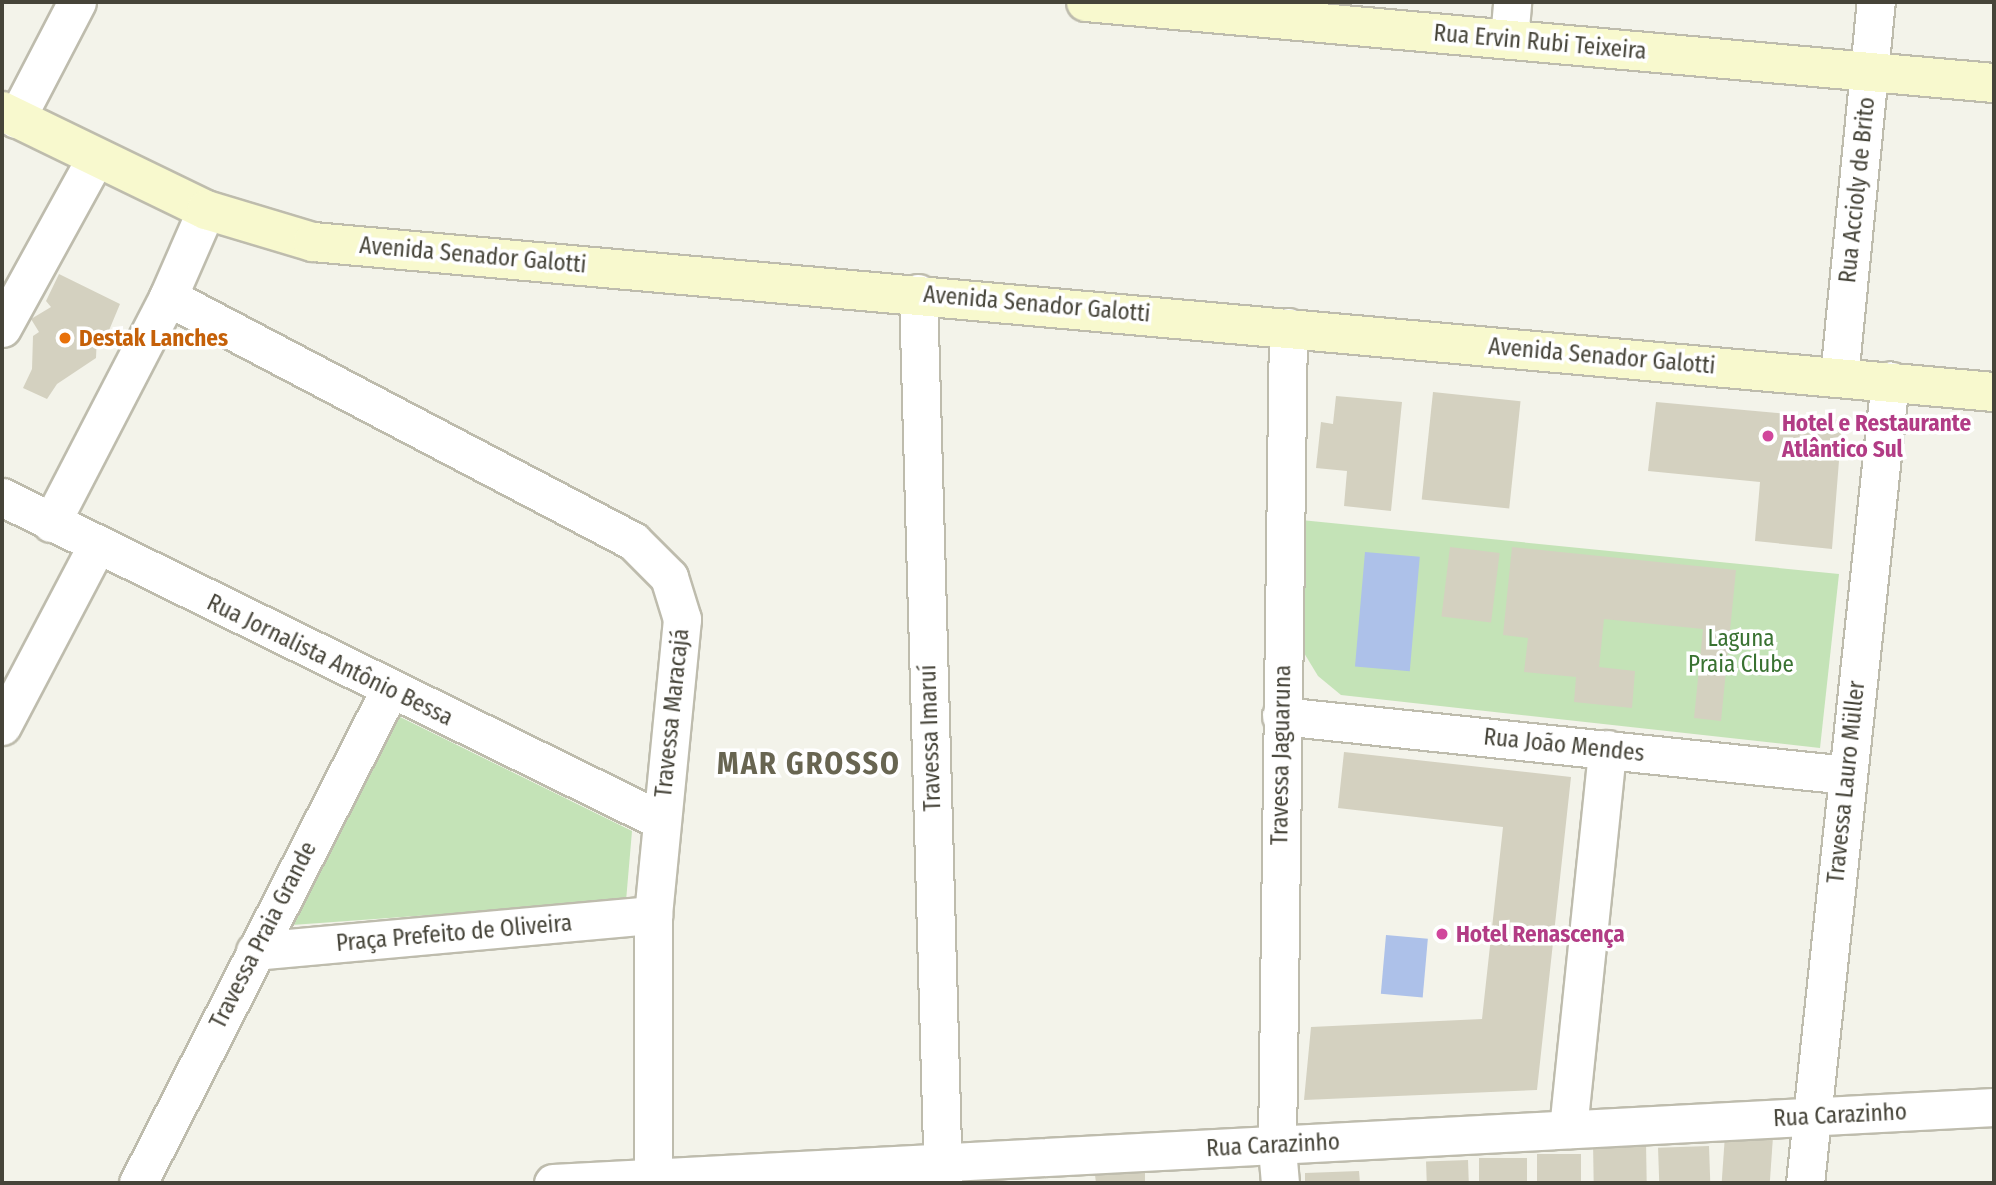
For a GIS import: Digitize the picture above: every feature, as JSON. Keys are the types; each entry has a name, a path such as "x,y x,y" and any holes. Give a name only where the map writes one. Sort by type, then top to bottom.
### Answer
{"main road":[{"name":"Rua Ervin Rubi Teixeira","path":"1086,2 1511,20 1869,71 1994,83"},
{"name":"Avenida Senador Galotti","path":"9,115 95,159 206,209 313,242 918,293 1890,380 1994,392"}],"street":[{"path":"9,115 77,2"},
{"name":"Rua Accioly de Brito","path":"1839,377 1876,2"},
{"path":"2,328 95,159"},
{"path":"51,523 168,297 206,209"},
{"name":"Travessa Imaruí","path":"918,293 942,1173"},
{"name":"Travessa Maracajá","path":"168,297 633,541 669,577 682,619 660,820 653,915 653,1175"},
{"name":"Travessa Jaguaruna","path":"1280,1183 1277,1145 1281,716 1288,327"},
{"name":"Travessa Lauro Müller","path":"1805,1183 1890,380"},
{"name":"Rua Jornalista Antônio Bessa","path":"2,497 96,547 660,820"},
{"path":"2,726 96,547"},
{"name":"Travessa Praia Grande","path":"138,1183 390,688"},
{"name":"Rua João Mendes","path":"1281,716 1847,775"},
{"path":"1568,1129 1607,749"},
{"name":"Praça Prefeito de Oliveira","path":"255,951 653,915"},
{"name":"Rua Carazinho","path":"553,1183 653,1175 942,1173 1277,1145 1994,1107"}],"green space":[{"name":"Laguna Praia Clube","path":"1301,520 1839,574 1820,748 1341,695 1318,676 1301,648"},
{"path":"398,716 632,831 626,901 292,925"}],"water":[{"path":"1365,552 1420,557 1410,671 1355,667"},
{"path":"1386,935 1428,939 1423,997 1381,994"}],"building":[{"name":"Destak Lanches","path":"59,274 120,304 105,340 97,335 96,358 57,384 47,399 23,388 32,369 33,336 39,332 31,319 51,307 46,301"},
{"path":"1433,392 1521,401 1509,509 1422,499"},
{"path":"1336,396 1402,402 1391,511 1344,506 1347,471 1316,468 1321,422 1333,424"},
{"path":"1656,402 1833,418 1842,423 1832,549 1755,541 1760,482 1648,471"},
{"path":"1450,547 1500,553 1491,623 1441,616"},
{"path":"1512,547 1736,570 1721,721 1694,718 1703,629 1604,619 1599,667 1635,671 1632,708 1574,702 1576,677 1524,672 1528,638 1503,635"},
{"path":"1344,752 1571,777 1537,1090 1304,1100 1311,1027 1482,1019 1503,827 1338,808"},
{"path":"1725,1135 1773,1138 1770,1183 1722,1183"},
{"path":"1646,1142 1647,1183 1594,1183 1593,1143"},
{"path":"1709,1146 1710,1183 1659,1183 1658,1148"},
{"path":"1537,1154 1581,1154 1581,1183 1537,1183"},
{"path":"1479,1158 1527,1158 1527,1183 1479,1183"},
{"path":"1468,1160 1469,1183 1427,1183 1426,1161"},
{"path":"1359,1171 1360,1183 1305,1183 1305,1173"},
{"path":"1145,1173 1145,1183 1096,1183 1095,1175"}],"place":[{"name":"Destak Lanches","path":"65,338"},
{"name":"Hotel e Restaurante Atlântico Sul","path":"1768,436"},
{"name":"Hotel Renascença","path":"1442,934"}],"district":[{"name":"MAR GROSSO","path":"809,764"}]}
